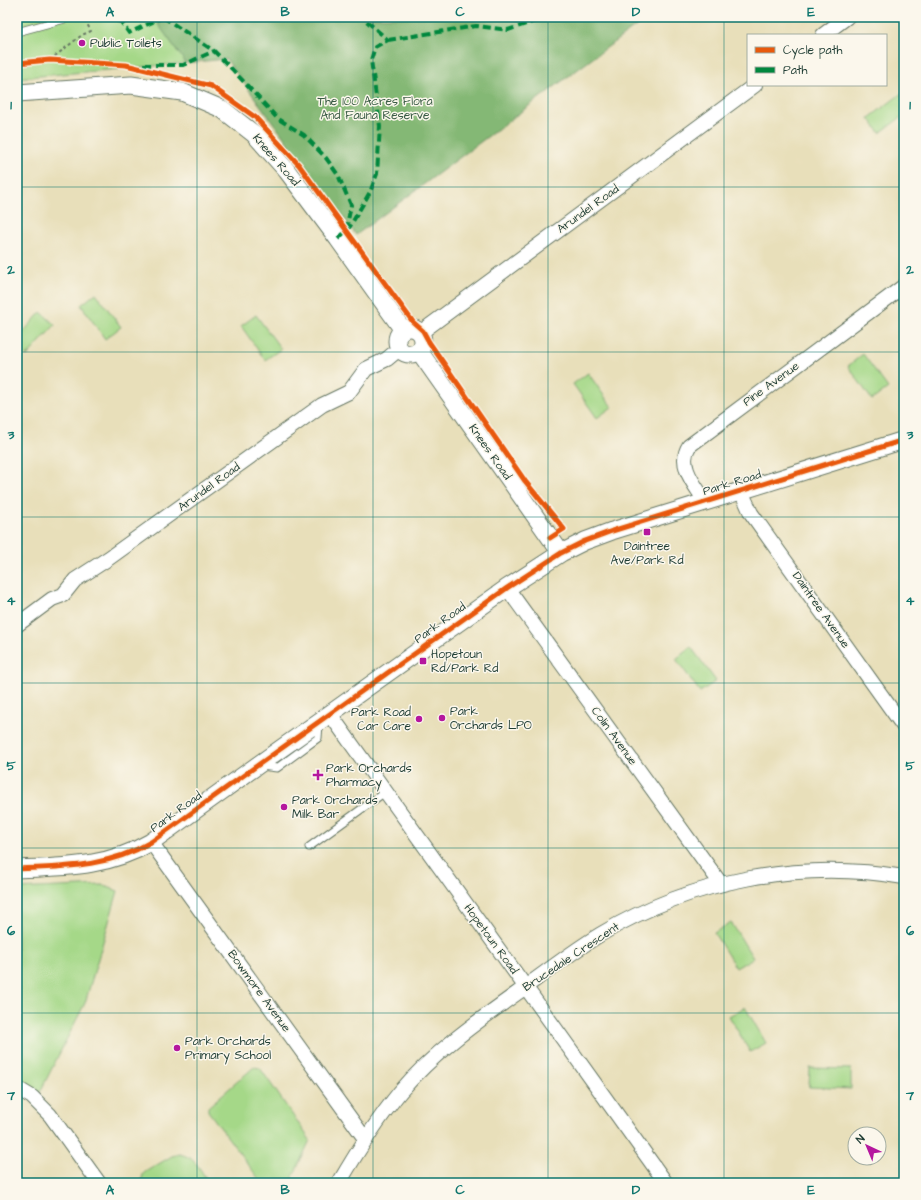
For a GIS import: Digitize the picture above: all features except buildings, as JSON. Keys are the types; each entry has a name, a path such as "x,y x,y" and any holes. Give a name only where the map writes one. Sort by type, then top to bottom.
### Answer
{"street":[{"path":"824,34 847,17"},
{"name":"Knees Road","path":"17,93 131,84 182,92 222,109 254,134 287,171 338,239 402,330"},
{"name":"Arundel Road","path":"420,333 754,86"},
{"name":"Pine Avenue","path":"705,501 686,467 684,456 689,446 904,286"},
{"path":"410,327 418,330 420,333 423,344 415,353 407,354 399,349 397,341 399,333 402,330 410,327"},
{"name":"Arundel Road","path":"17,625 52,599 63,595 75,580 109,558 322,405 349,392 366,369 387,359 399,349"},
{"name":"Knees Road","path":"419,350 561,553"},
{"name":"Park Road","path":"17,869 75,866 104,862 128,854 151,842 507,588 561,553 585,541 705,501 904,440"},
{"name":"Daintree Avenue","path":"741,491 751,513 904,727"},
{"name":"Colin Avenue","path":"507,588 721,884"},
{"name":"Hopetoun Road","path":"324,718 385,792 666,1183"},
{"name":"Bowmore Avenue","path":"151,842 366,1140"},
{"name":"Brucedale Crescent","path":"340,1183 366,1140 400,1092 436,1056 480,1020 575,951 601,934 660,904 721,884 758,877 794,872 834,870 878,873 904,877"},
{"path":"17,1088 32,1097 50,1115 99,1183"}],"lane":[{"path":"17,32 72,17"},
{"path":"310,847 385,792"}],"path":[{"path":"50,60 82,35 91,31 83,17"},
{"path":"43,60 57,60"}],"green space":[{"path":"17,17 153,17 186,63 17,78"},
{"name":"The 100 Acres Flora And Fauna Reserve","path":"153,17 648,17 356,235 226,59 186,63"},
{"path":"902,93 904,95 904,115 880,133 869,118"},
{"path":"96,293 121,327 105,339 81,305"},
{"path":"41,312 55,325 27,356 17,347 17,339"},
{"path":"256,315 281,349 265,360 241,326"},
{"path":"863,354 888,388 872,400 848,366"},
{"path":"588,373 612,407 597,418 573,384"},
{"path":"691,647 716,681 700,692 676,659"},
{"path":"102,885 118,891 85,1003 39,1094 17,1081 17,889"},
{"path":"731,922 753,958 736,968 714,933"},
{"path":"745,1007 766,1043 750,1052 729,1016"},
{"path":"254,1067 260,1068 310,1140 290,1183 262,1183 208,1111 208,1107"},
{"path":"810,1068 851,1069 851,1089 809,1087"},
{"path":"179,1154 194,1161 209,1183 141,1183 145,1172 172,1156"}],"marked path":[{"path":"163,17 214,51 277,118 304,135 326,158 338,175 351,205 346,231"},
{"path":"119,19 129,33 163,17"},
{"path":"338,239 349,228 370,192 377,174 380,126 371,60 375,47 388,40 362,17"},
{"path":"388,40 476,26 508,30 547,17"},
{"path":"143,65 183,65 214,51"}],"cycle path":[{"path":"17,63 50,60 126,65 211,86 255,117 299,165 413,322 423,331 429,342 525,481 564,529 550,538"},
{"path":"17,869 69,866 103,861 135,850 151,842 507,588 561,553 585,541 612,531 904,440"}],"place":[{"name":"Public Toilets","path":"82,43"},
{"name":"Daintree Ave/Park Rd","path":"647,532"},
{"name":"Hopetoun Rd/Park Rd","path":"423,661"},
{"name":"Park Orchards LPO","path":"442,718"},
{"name":"Park Road Car Care","path":"419,719"},
{"name":"Park Orchards Pharmacy","path":"318,775"},
{"name":"Park Orchards Milk Bar","path":"284,807"},
{"name":"Park Orchards Primary School","path":"177,1048"}]}
